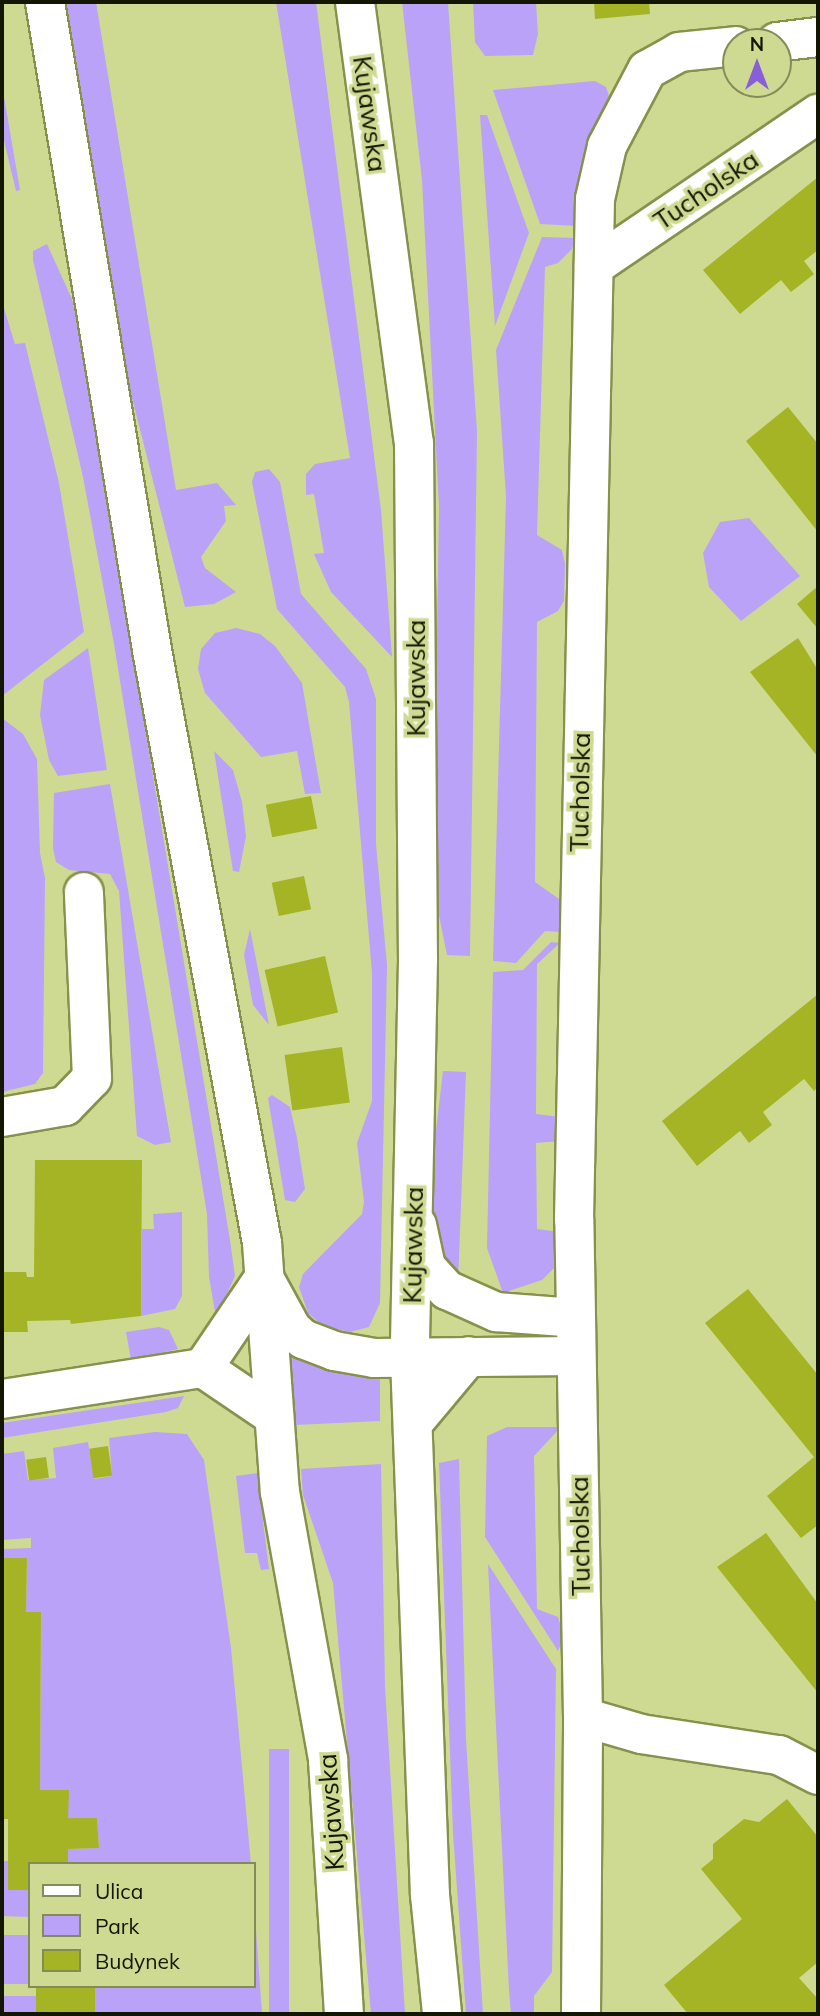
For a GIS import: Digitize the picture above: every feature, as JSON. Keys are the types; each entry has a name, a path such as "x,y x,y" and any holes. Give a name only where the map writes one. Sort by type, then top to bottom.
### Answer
{"main road":[{"name":"Kujawska","path":"45,2 152,650 233,1068 264,1278 280,1492 328,1759 344,2014"},
{"name":"Kujawska","path":"355,2 414,443 418,960 411,1358 430,1895 442,2014"},
{"path":"792,40 818,37"},
{"name":"Tucholska","path":"581,2014 583,1717 575,1318 579,870 595,199 607,146 647,70 679,52 722,47"},
{"name":"Tucholska","path":"594,266 818,114"},
{"path":"2,1117 65,1106 92,1078 84,892"},
{"path":"414,1205 426,1267 447,1290 496,1312 575,1318"},
{"name":"Kujawska","path":"264,1278 282,1318 303,1339 334,1351 411,1358"},
{"path":"203,1368 264,1278"},
{"path":"413,1423 469,1356"},
{"path":"411,1358 576,1356"},
{"path":"2,1399 203,1368 274,1416"},
{"path":"583,1717 640,1734 779,1755 818,1775"}],"green space":[{"path":"64,2 96,2 176,490 217,483 236,505 224,506 226,521 201,557 205,568 236,592 214,604 185,607 129,386"},
{"path":"276,2 316,2 381,510 392,657 331,592 314,554 324,553 314,494 306,495 306,474 315,464 350,458"},
{"path":"402,2 448,2 477,431 470,956 447,955 433,886 439,507 422,180"},
{"path":"473,2 536,2 538,34 533,55 485,56 475,42"},
{"path":"595,81 606,87 609,96 578,226 540,224 493,90"},
{"path":"2,85 20,190 16,191 2,132"},
{"path":"480,115 487,115 529,233 495,326"},
{"path":"542,237 575,238 572,249 558,263 545,267 537,535 562,550 565,564 564,601 558,611 537,622 535,882 562,901 561,932 545,931 516,963 493,961 506,496 496,350"},
{"path":"47,244 72,299 82,347 230,1240 235,1276 216,1318 209,1277 207,1214 114,644 83,477 33,260 33,251"},
{"path":"2,302 15,344 25,343 59,483 84,632 2,696"},
{"path":"269,469 280,482 301,594 366,669 376,699 376,844 387,965 380,1303 369,1327 350,1332 323,1326 308,1313 299,1287 303,1274 362,1214 364,1202 357,1143 372,1101 372,973 349,702 345,687 277,609 252,482 255,472"},
{"path":"749,518 800,576 741,621 709,587 703,553 720,522"},
{"path":"236,628 260,634 275,646 302,683 321,793 305,794 297,751 261,757 205,693 198,669 201,649 215,633"},
{"path":"88,648 107,770 58,776 49,760 40,715 44,680"},
{"path":"2,718 23,734 37,759 40,853 45,878 43,1073 35,1084 2,1092"},
{"path":"214,751 233,770 242,802 246,836 239,872 233,871"},
{"path":"110,784 171,1142 155,1145 137,1136 119,891 110,874 69,870 56,862 53,848 54,793"},
{"path":"250,929 269,1025 253,1005 244,955"},
{"path":"551,942 560,943 537,964 536,1114 560,1117 561,1141 536,1143 537,1229 560,1232 561,1248 555,1267 542,1280 503,1293 487,1248 493,972 523,970"},
{"path":"443,1071 466,1072 458,1284 425,1225"},
{"path":"272,1095 290,1107 297,1138 305,1189 295,1202 285,1200 268,1098"},
{"path":"182,1212 182,1296 175,1309 141,1316 142,1229 154,1229 153,1214"},
{"path":"159,1327 169,1330 178,1349 131,1360 126,1332"},
{"path":"299,1354 380,1377 380,1421 295,1425 289,1361"},
{"path":"184,1396 178,1408 166,1412 2,1438 2,1423"},
{"path":"507,1427 561,1427 534,1456 537,1609 558,1617 564,1637 558,1651 485,1537 487,1436"},
{"path":"155,1432 187,1434 204,1460 231,1648 251,1862 68,1862 68,1849 99,1848 97,1818 68,1818 68,1790 40,1790 41,1612 26,1612 27,1558 2,1558 2,1549 31,1548 31,1538 2,1540 2,1454 24,1451 28,1480 56,1478 53,1448 88,1442 94,1479 112,1476 109,1438"},
{"path":"459,1459 466,1739 483,2014 466,2014 453,1833 439,1463"},
{"path":"381,1464 385,1687 405,2014 371,2014 333,1583 303,1495 301,1469"},
{"path":"257,1473 269,1569 261,1570 257,1553 245,1553 236,1476"},
{"path":"488,1564 556,1669 552,1972 534,1996 534,2014 511,2014"},
{"path":"269,1749 289,1749 289,2014 269,2014"},
{"path":"2,1861 8,1861 28,1887 28,1917 2,1916"},
{"path":"256,1930 262,2014 95,2014 95,1988 256,1988"},
{"path":"2,1935 28,1935 28,1984 2,1984"},
{"path":"2,1996 36,1996 36,2014 2,2014"}],"building":[{"path":"594,2 649,2 650,14 595,19"},
{"path":"818,177 818,250 804,261 814,274 791,292 781,280 740,314 703,270"},
{"path":"788,407 818,444 818,532 746,441"},
{"path":"818,586 818,629 797,604"},
{"path":"798,638 818,670 818,757 750,672"},
{"path":"311,796 317,828 272,837 266,805"},
{"path":"304,876 311,909 279,916 272,883"},
{"path":"325,956 338,1013 278,1026 265,970"},
{"path":"818,994 818,1087 814,1091 804,1079 763,1112 772,1125 749,1143 740,1131 697,1166 662,1121"},
{"path":"342,1047 350,1102 292,1111 285,1055"},
{"path":"35,1160 142,1160 141,1316 71,1324 70,1320 27,1321 28,1332 2,1332 2,1272 26,1272 27,1277 34,1277"},
{"path":"748,1289 818,1375 818,1525 801,1538 767,1496 814,1457 705,1323"},
{"path":"108,1446 112,1476 93,1478 89,1449"},
{"path":"46,1457 49,1478 29,1481 26,1460"},
{"path":"766,1533 818,1604 818,1693 717,1567"},
{"path":"2,1558 27,1558 26,1612 41,1612 40,1790 69,1790 68,1818 97,1818 99,1848 68,1849 68,1862 28,1862 28,1890 8,1890 8,1819 2,1819"},
{"path":"787,1799 818,1837 818,1962 799,1978 818,1999 818,2014 688,2014 664,1985 742,1919 701,1869 713,1859 713,1844 744,1819 759,1822"},
{"path":"36,1988 95,1988 95,2014 36,2014"}]}
